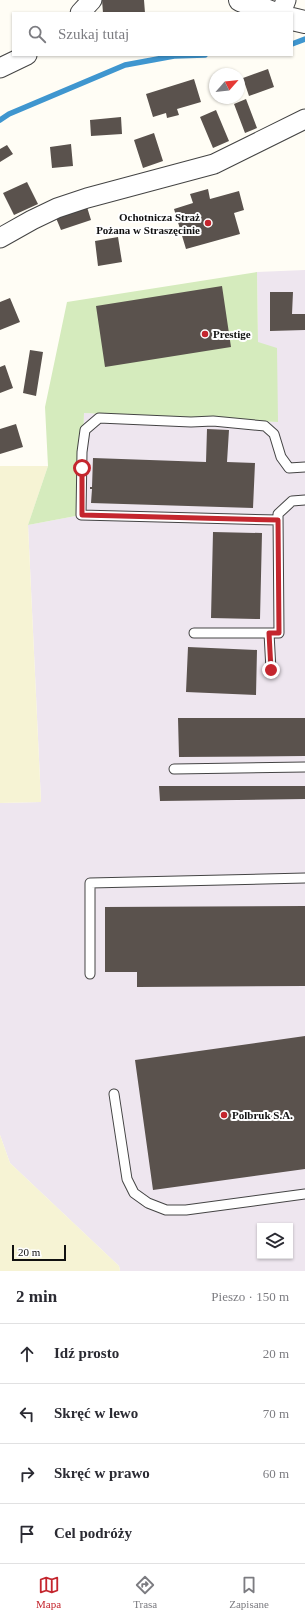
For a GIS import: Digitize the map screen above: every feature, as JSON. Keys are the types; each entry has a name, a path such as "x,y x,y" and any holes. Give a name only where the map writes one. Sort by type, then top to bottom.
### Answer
{"street":[{"path":"81,12 92,0"},
{"path":"240,0 270,12"},
{"path":"286,0 292,12"},
{"path":"0,68 25,56"},
{"path":"0,238 51,211 87,198 214,164 305,118"}],"lane":[{"path":"278,520 82,515 82,452 85,430 99,418 213,422 264,426 274,434 281,457 289,468 305,467"},
{"path":"194,633 279,633 278,514 292,501 305,500"},
{"path":"269,633 271,670"},
{"path":"174,769 305,767"},
{"path":"90,974 90,883 305,878"},
{"path":"114,1094 126,1179 134,1193 148,1203 166,1210 186,1210 305,1194"}],"shaded area":[{"path":"305,270 305,1271 120,1271 119,1266 10,1163 0,1135 0,803 41,802 28,525 81,515 84,413 277,422 258,343 257,272"},
{"path":"0,466 48,466 28,525 41,802 0,803"},
{"path":"0,1135 10,1163 119,1266 120,1271 0,1271"}],"green space":[{"path":"257,272 258,342 277,348 278,422 84,413 81,515 28,525 48,466 45,407 67,302"}],"building":[{"path":"102,0 144,0 145,12 103,12"},
{"path":"268,69 274,87 249,96 245,84 245,77"},
{"path":"194,79 201,102 177,109 179,115 167,118 166,113 153,117 146,94"},
{"path":"245,99 257,128 245,133 234,104 245,104"},
{"path":"216,110 229,141 213,148 200,117"},
{"path":"121,117 122,134 91,136 90,120"},
{"path":"154,133 163,161 143,168 134,140"},
{"path":"71,144 73,166 52,168 50,147"},
{"path":"7,145 13,154 0,162 0,149"},
{"path":"27,182 38,204 14,215 3,193"},
{"name":"Ochotnicza Straż Pożana w Straszęcinie","path":"208,189 210,199 239,191 244,210 234,213 240,234 186,249 174,209 193,203 190,194"},
{"path":"87,207 91,220 61,230 56,218"},
{"path":"118,237 122,262 98,266 95,241"},
{"path":"222,286 231,347 105,367 96,306"},
{"path":"270,292 293,292 292,314 305,314 305,330 270,331"},
{"path":"10,298 20,322 0,330 0,302"},
{"path":"30,350 43,352 36,396 23,393"},
{"path":"5,365 13,388 0,393 0,367"},
{"path":"16,424 23,447 0,454 0,429"},
{"path":"207,429 229,430 227,462 255,463 253,508 91,503 92,489 90,489 90,487 92,487 93,458 206,462"},
{"path":"213,532 262,533 260,619 211,618"},
{"path":"188,647 257,650 256,695 186,692"},
{"path":"178,718 305,718 305,756 179,757"},
{"path":"159,786 305,786 305,799 160,801"},
{"path":"305,906 305,986 137,987 137,972 105,972 105,907"},
{"name":"Polbruk S.A.","path":"305,1036 305,1169 153,1190 135,1060"}],"waterway":[{"path":"293,44 305,39"},
{"path":"0,120 9,114 125,65 174,56"}],"place":[{"name":"Ochotnicza Straż Pożana w Straszęcinie","path":"208,223"},
{"name":"Prestige","path":"205,334"},
{"name":"Polbruk S.A.","path":"224,1115"}],"route":[{"path":"82,468 82,515 278,520 279,633 269,633 271,670"}]}
